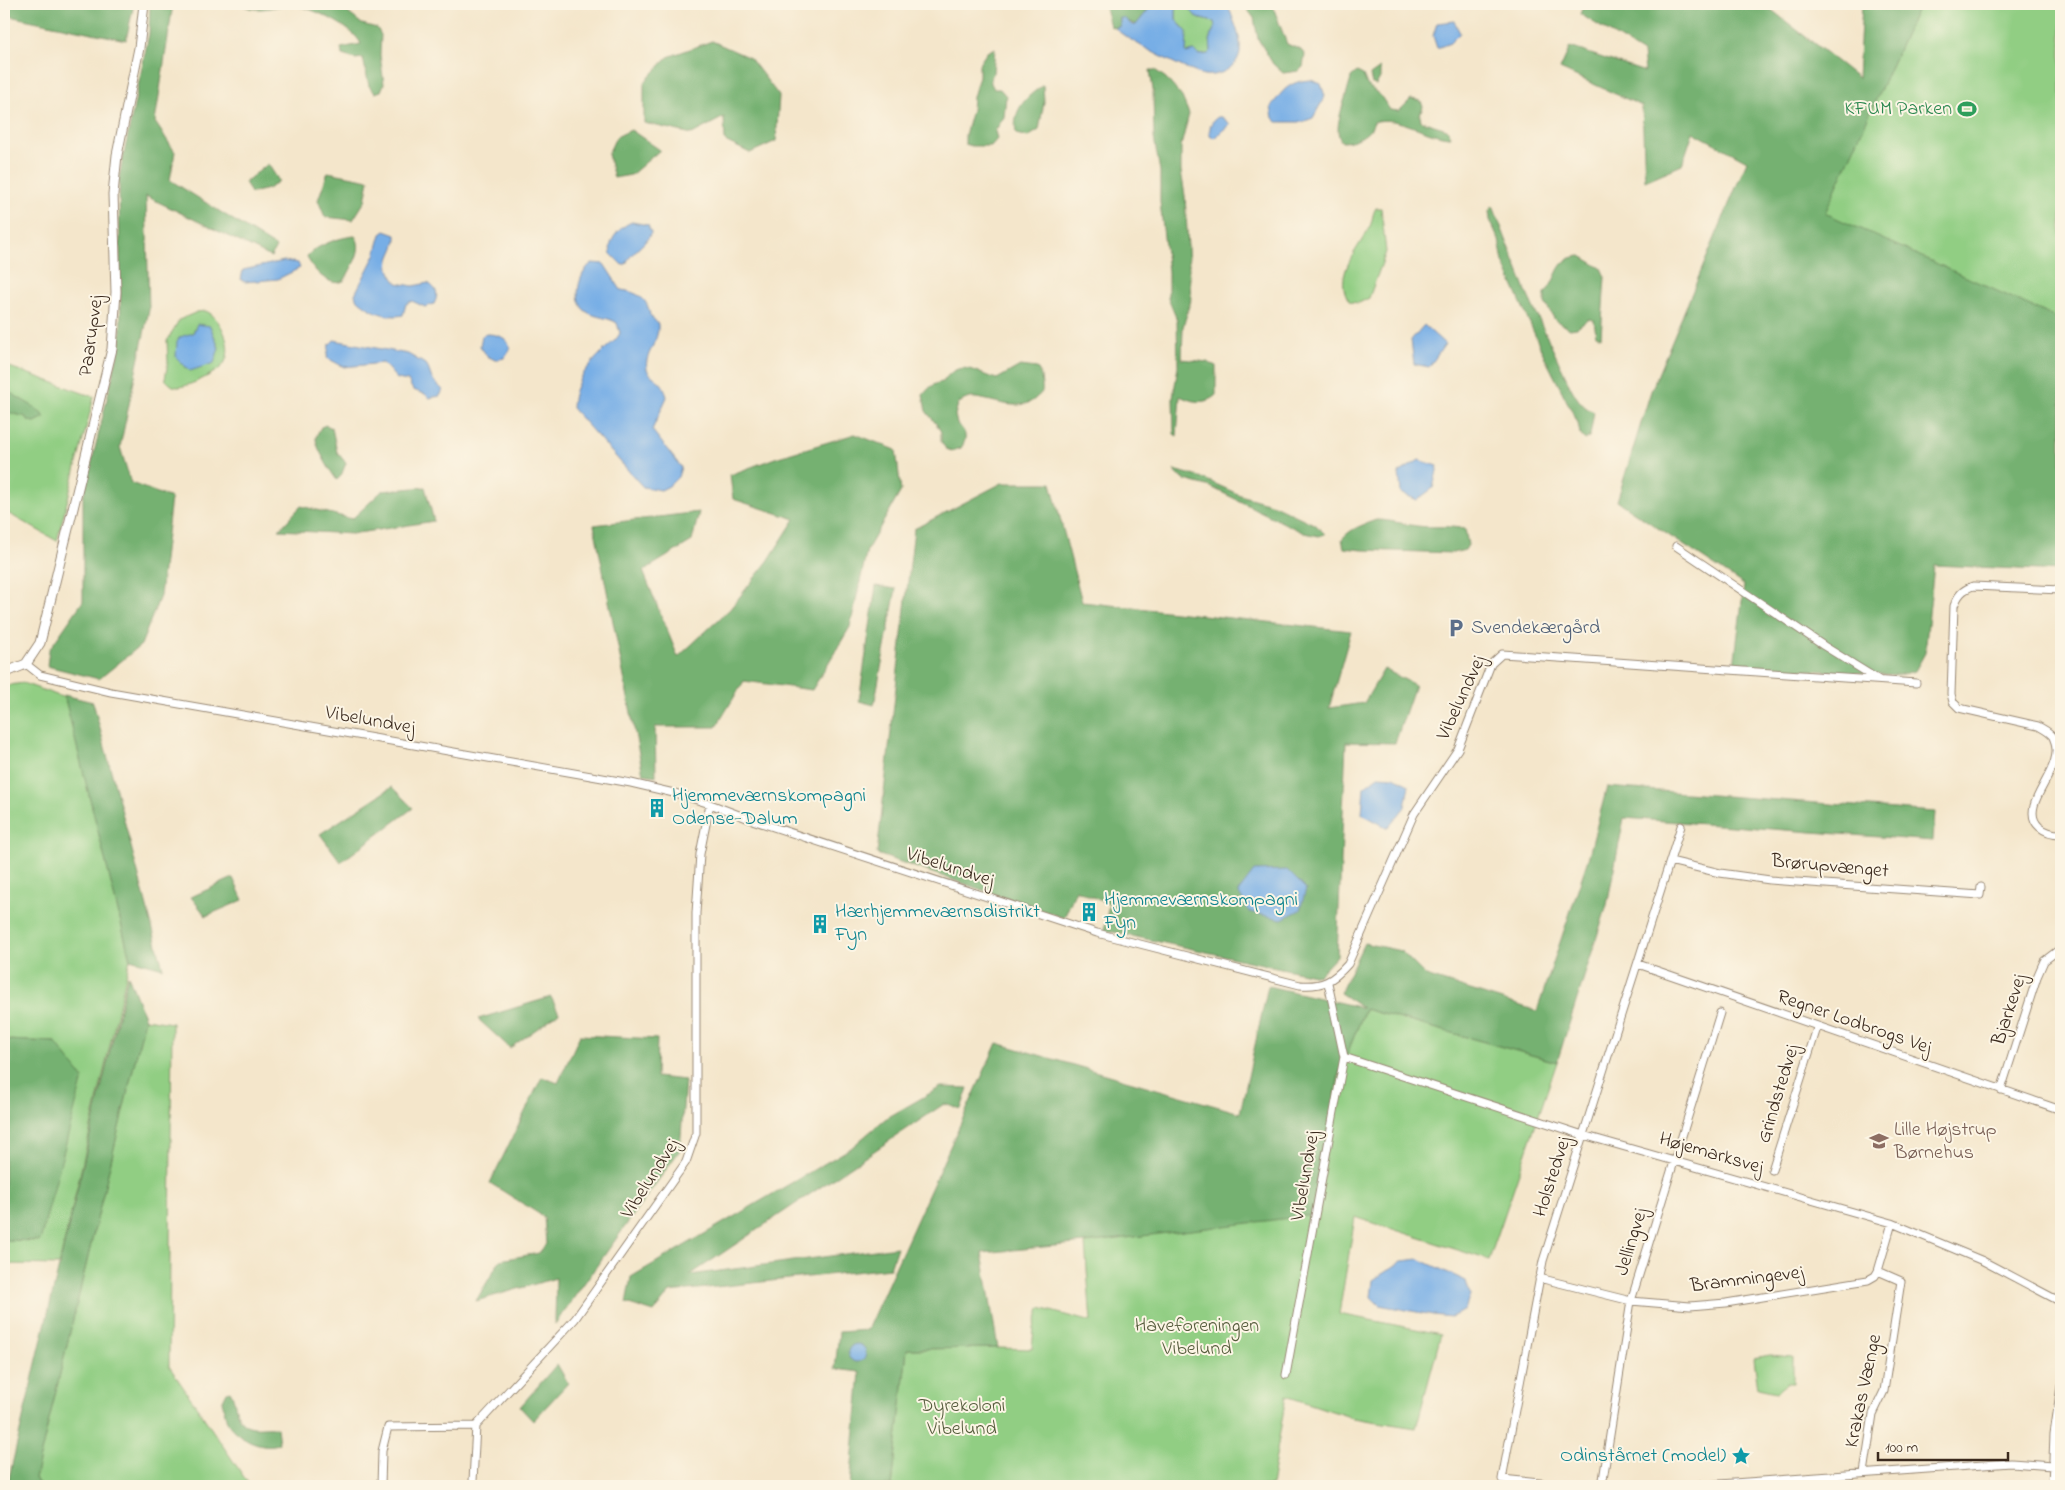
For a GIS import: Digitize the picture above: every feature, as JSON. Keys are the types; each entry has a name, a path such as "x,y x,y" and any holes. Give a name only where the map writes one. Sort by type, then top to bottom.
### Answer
{"street":[{"name":"Paarupvej","path":"26,664 40,643 112,349 116,292 113,194 116,155 139,48 144,4"},
{"name":"Vibelundvej","path":"1676,546 1824,646 1881,681"},
{"path":"2061,590 1973,586 1964,589 1958,595 1954,606 1951,685 1953,702 1959,708 2038,726 2050,732 2054,738 2055,761 2048,780 2034,806 2033,814 2036,823 2041,829 2052,834 2061,834"},
{"name":"Vibelundvej","path":"26,664 40,675 111,692 631,783 678,794 1098,933 1300,985 1315,986 1328,983 1338,976 1348,964 1414,814 1458,749 1491,664 1502,654 1916,683"},
{"path":"4,673 26,664"},
{"name":"Vibelundvej","path":"476,1426 575,1320 686,1162 693,1147 696,1133 696,914 698,869 710,804"},
{"name":"Holstedvej","path":"1569,1486 1502,1479 1539,1278 1681,826"},
{"name":"Brørupvænget","path":"1670,861 1720,873 1770,880 1980,895 1981,887"},
{"name":"Bjarkevej","path":"2001,1090 2036,977 2044,961 2061,948"},
{"name":"Regner Lodbrogs Vej","path":"1638,964 1816,1028 2061,1110"},
{"name":"Vibelundvej","path":"1286,1375 1344,1057 1332,994 1328,983"},
{"name":"Jellingvej","path":"1602,1486 1631,1301 1720,1013"},
{"name":"Grindstedvej","path":"1772,1170 1816,1028"},
{"name":"Højemarksvej","path":"1344,1057 1583,1135 1892,1223 1983,1261 2061,1302"},
{"path":"1878,1271 1892,1223"},
{"name":"Brammingevej","path":"1539,1278 1631,1301 1690,1306 1726,1303 1868,1280 1875,1276 1878,1271"},
{"name":"Krakas Vænge","path":"1864,1473 1873,1414 1884,1391 1901,1281 1878,1271"},
{"path":"2052,1486 2052,1466 2061,1386"},
{"path":"382,1486 382,1451 388,1427 476,1426 472,1481"},
{"path":"1691,1486 2011,1463 2052,1466"}],"green space":[{"path":"4,4 134,4 126,40 4,15"},
{"path":"150,4 173,4 155,122 175,152 170,180 276,247 271,257 146,196 149,310 120,447 131,483 171,498 160,596 141,645 99,679 47,666 49,650 83,601 83,498 121,341 119,178 149,34"},
{"path":"240,4 353,4 347,12 362,24 377,28 381,35 380,55 384,84 381,91 375,93 369,86 363,58 355,59 342,55 341,48 361,44 357,37 340,24 317,12 297,6 289,5 253,9"},
{"path":"1104,4 1153,4 1136,25 1120,18 1120,26 1115,28 1110,26"},
{"path":"1179,4 1187,4 1197,18 1214,22 1215,27 1210,37 1211,51 1208,54 1199,55 1194,51 1186,53 1185,29 1176,20 1176,9"},
{"path":"1243,4 1272,4 1287,44 1301,50 1305,55 1303,67 1299,71 1283,73 1273,64 1258,39 1254,18"},
{"path":"1584,4 1764,4 1858,78 1862,4 1919,4 1825,213 2061,320 2061,571 1934,565 1925,653 1915,671 1898,675 1734,666 1744,585 1617,501 1651,391 1747,161 1693,132 1682,165 1645,181 1642,106 1560,69 1570,47 1645,72 1643,53 1580,14"},
{"name":"KFUM Parken","path":"1919,4 2061,4 2061,320 1824,214"},
{"path":"712,41 750,58 779,96 776,141 750,153 725,141 724,117 692,134 644,123 644,83 668,57"},
{"path":"995,48 993,73 990,81 994,89 1000,89 1006,96 1004,117 995,131 997,139 991,146 972,146 965,144 965,135 979,76 979,64 987,52"},
{"path":"1380,68 1380,78 1376,85 1372,84 1370,75"},
{"path":"1150,70 1155,70 1166,78 1182,97 1189,114 1181,146 1181,171 1185,196 1191,300 1183,327 1182,359 1207,362 1216,366 1216,395 1198,402 1180,396 1177,436 1174,434 1173,398 1178,366 1177,320 1168,298 1168,272 1160,202 1160,171 1154,138 1153,90"},
{"path":"1357,72 1363,75 1367,85 1380,95 1390,110 1399,111 1411,99 1421,101 1423,107 1420,114 1421,121 1447,129 1451,137 1432,134 1402,123 1383,120 1374,122 1369,131 1361,137 1352,141 1342,142 1338,129 1339,120 1351,77"},
{"path":"1043,85 1044,102 1039,130 1028,137 1016,134 1016,118 1021,105"},
{"path":"631,130 660,150 631,175 614,178 608,154 616,137"},
{"path":"268,164 279,181 268,189 251,193 245,182"},
{"path":"328,172 369,180 365,201 353,220 325,217 318,200"},
{"path":"1493,206 1528,296 1569,384 1582,404 1594,412 1590,436 1585,440 1580,434 1578,423 1545,358 1503,262 1499,240 1490,220 1489,211"},
{"path":"1376,208 1381,208 1386,252 1369,298 1359,303 1350,302 1345,292 1345,273 1370,226"},
{"path":"355,236 358,241 358,252 345,280 334,282 322,277 313,267 307,256 329,242"},
{"path":"1581,256 1601,268 1605,277 1601,337 1596,335 1594,320 1588,319 1576,328 1570,329 1555,320 1545,303 1545,293 1561,265 1572,258"},
{"path":"206,311 222,327 228,351 226,359 220,368 209,375 188,385 174,386 165,379 168,362 167,341 179,320 197,312","holes":["210,326 219,348 185,368 181,360 195,328"]},
{"path":"4,365 94,397 57,541 4,511"},
{"path":"1020,366 1037,368 1040,372 1042,392 1032,401 1016,405 973,398 962,401 958,404 955,415 957,424 964,432 965,441 961,448 952,451 946,449 941,442 941,432 926,411 923,395 925,392 934,385 943,382 949,374 962,368 997,379"},
{"path":"4,389 34,407 45,417 35,422 29,421 26,417 12,413 4,408"},
{"path":"326,425 332,428 337,452 346,463 341,476 337,480 324,460 317,443 316,437 321,427"},
{"path":"855,434 896,450 901,491 867,550 850,627 812,690 744,681 716,727 655,727 656,776 643,774 594,525 699,512 692,541 643,571 678,657 730,609 768,561 795,519 733,499 730,475 775,458"},
{"path":"1174,470 1200,477 1240,495 1274,505 1316,525 1325,534 1319,536 1304,533 1211,487 1185,480 1177,475"},
{"path":"1002,483 1051,483 1082,602 1351,631 1329,708 1364,703 1384,669 1415,685 1395,743 1346,742 1337,956 1318,976 1104,930 1109,904 1076,890 1064,918 877,854 914,529"},
{"path":"425,487 434,521 352,534 279,530 301,506 352,519 382,491"},
{"path":"1376,520 1417,526 1465,529 1468,545 1465,550 1453,553 1344,548 1342,539 1349,532"},
{"path":"876,586 896,589 874,705 859,701"},
{"path":"23,683 65,698 130,959 59,1265 4,1264 4,1240 40,1240 55,1042 4,1040 4,686"},
{"path":"64,695 93,702 163,968 130,959"},
{"path":"392,787 413,808 341,862 320,834"},
{"path":"1607,787 1935,812 1933,841 1624,818 1607,905 1557,1062 1365,1009 1339,1074 1314,1215 1085,1243 982,1253 998,1348 907,1349 892,1486 850,1486 860,1372 835,1369 839,1332 867,1330 997,1043 1240,1113 1268,986 1363,1008 1340,993 1364,943 1401,951 1426,976 1537,1011 1588,859"},
{"path":"233,878 243,900 206,916 191,897"},
{"path":"128,975 145,1019 35,1478 40,1486 7,1486"},
{"path":"551,997 559,1013 510,1048 478,1019"},
{"name":"Haveforeningen Vibelund","path":"1365,1009 1557,1062 1489,1260 1355,1217 1339,1314 1441,1334 1416,1428 1353,1418 1286,1396 1271,1486 892,1486 907,1349 1032,1349 1034,1328 1040,1308 1091,1322 1085,1243 1314,1214 1339,1074"},
{"path":"145,1019 172,1023 169,1366 250,1486 40,1486 35,1478"},
{"path":"580,1035 657,1039 656,1077 685,1080 680,1150 555,1324 556,1278 476,1301 500,1260 539,1253 546,1244 544,1217 490,1183 542,1077 558,1083"},
{"path":"4,1040 55,1042 83,1078 40,1241 4,1240"},
{"path":"941,1087 968,1088 961,1109 944,1104 690,1275 897,1247 890,1268 670,1292 654,1312 626,1303 631,1277 851,1148 885,1119"},
{"path":"1770,1355 1793,1357 1793,1383 1787,1383 1776,1392 1758,1388 1754,1358"},
{"path":"557,1364 568,1383 533,1421 520,1407"},
{"path":"230,1391 238,1416 244,1424 252,1427 277,1428 279,1443 273,1445 259,1444 245,1439 233,1430 228,1423 222,1402 227,1392"}],"water":[{"path":"1153,4 1179,4 1176,9 1176,20 1187,32 1186,53 1194,51 1199,55 1208,54 1211,51 1210,37 1215,27 1214,22 1197,18 1186,4 1228,4 1240,40 1240,52 1235,63 1221,73 1204,75 1196,73 1131,40 1115,28 1120,26 1120,18 1124,18 1132,25 1136,25"},
{"path":"1454,21 1460,33 1450,43 1437,48 1433,36 1437,23"},
{"path":"1311,80 1321,84 1325,96 1313,118 1302,122 1277,122 1273,118 1271,107 1279,96 1292,84"},
{"path":"1218,117 1222,117 1230,124 1214,138 1210,135 1210,127 1212,122"},
{"path":"632,222 648,225 651,233 628,259 626,264 622,265 611,254 611,244 619,230"},
{"path":"385,231 396,235 389,268 397,283 413,286 428,283 436,292 434,304 425,307 412,301 406,304 403,315 390,316 372,310 356,298 355,294 375,255 381,234"},
{"path":"284,261 298,263 300,268 278,279 245,282 241,280 243,270"},
{"path":"592,263 604,264 621,290 632,292 641,297 649,309 650,315 658,324 657,337 646,364 650,374 663,386 667,397 652,430 681,467 678,477 669,486 661,490 643,487 572,408 575,391 582,376 620,333 617,323 587,312 579,301 580,280 587,267"},
{"path":"197,324 210,326 219,348 214,363 190,371 176,357 177,341 180,337 193,333"},
{"path":"1424,325 1445,344 1429,367 1414,364 1411,340"},
{"path":"486,334 505,339 510,349 504,358 495,360 487,356 480,346 482,336"},
{"path":"334,340 408,354 427,365 432,379 443,390 440,396 429,398 425,394 413,390 408,381 397,379 383,363 344,367 327,358 329,345"},
{"path":"1419,460 1438,466 1433,488 1417,500 1401,493 1399,473"},
{"path":"1378,776 1394,777 1409,785 1405,807 1388,828 1362,814 1364,787"},
{"path":"1287,870 1306,889 1300,910 1282,919 1249,912 1238,892 1254,871"},
{"path":"1419,1259 1466,1281 1470,1295 1465,1310 1451,1317 1433,1315 1379,1305 1371,1297 1373,1280 1402,1261"},
{"path":"853,1344 861,1344 866,1349 864,1360 853,1362 848,1357 848,1349"}],"place":[{"name":"KFUM Parken","path":"1967,109"},
{"name":"Svendekærgård","path":"1456,628"},
{"name":"Hjemmeværnskompagni Odense-Dalum","path":"657,808"},
{"name":"Hjemmeværnskompagni Fyn","path":"1089,912"},
{"name":"Hærhjemmeværnsdistrikt Fyn","path":"820,924"},
{"name":"Lille Højstrup Børnehus","path":"1879,1141"},
{"name":"Odinstårnet (model)","path":"1741,1456"}],"park label":[{"name":"Dyrekoloni Vibelund","path":"962,1418"}]}
